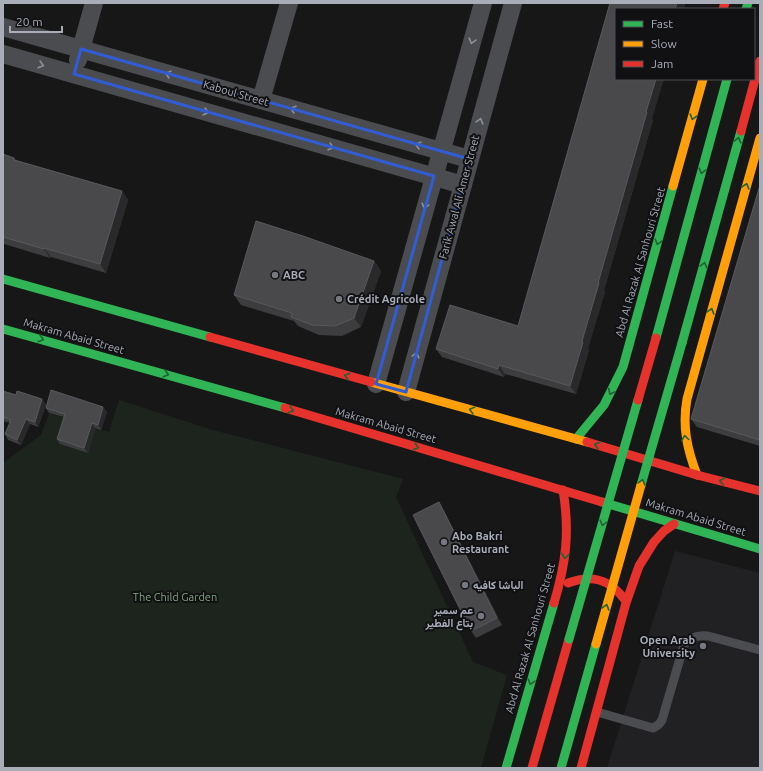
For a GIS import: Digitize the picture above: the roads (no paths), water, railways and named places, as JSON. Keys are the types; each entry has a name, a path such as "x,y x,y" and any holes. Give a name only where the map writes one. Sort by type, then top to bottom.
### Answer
{"street":[{"path":"74,74 94,3"},
{"path":"261,100 289,3"},
{"path":"376,384 482,3"},
{"name":"Farik Awal Ali Amer Street","path":"406,392 513,3"},
{"name":"Kaboul Street","path":"3,27 470,159"},
{"path":"3,54 462,185"},
{"path":"755,79 760,61"},
{"name":"Abd Al Razak Al Sanhouri Street","path":"576,439 596,416 627,375 703,80"},
{"path":"532,768 654,346 727,80"},
{"path":"561,768 680,351 755,80"},
{"path":"697,475 686,445 683,388 760,138"},
{"path":"3,278 576,439 697,475 760,490"},
{"name":"Makram Abaid Street","path":"3,329 250,398 760,549"},
{"path":"627,375 640,388 653,393 667,393 683,388"},
{"name":"Abd Al Razak Al Sanhouri Street","path":"506,768 562,575 568,539 567,506 563,490"},
{"path":"581,768 626,603 639,566 646,554 664,531 674,524"},
{"path":"558,590 573,580 582,578 600,580 616,588 626,603"}],"lane":[{"path":"597,712 653,728 657,726 662,720 684,645 694,636 708,636 760,650"}],"place":[{"name":"ABC","path":"275,275"},
{"name":"Crédit Agricole","path":"339,299"},
{"name":"Abo Bakri Restaurant","path":"444,542"},
{"name":"الباشا كافيه","path":"465,585"},
{"name":"عم سمير بتاع الفطير","path":"481,616"},
{"name":"Open Arab University","path":"703,646"}],"park label":[{"name":"The Child Garden","path":"175,597"}]}
